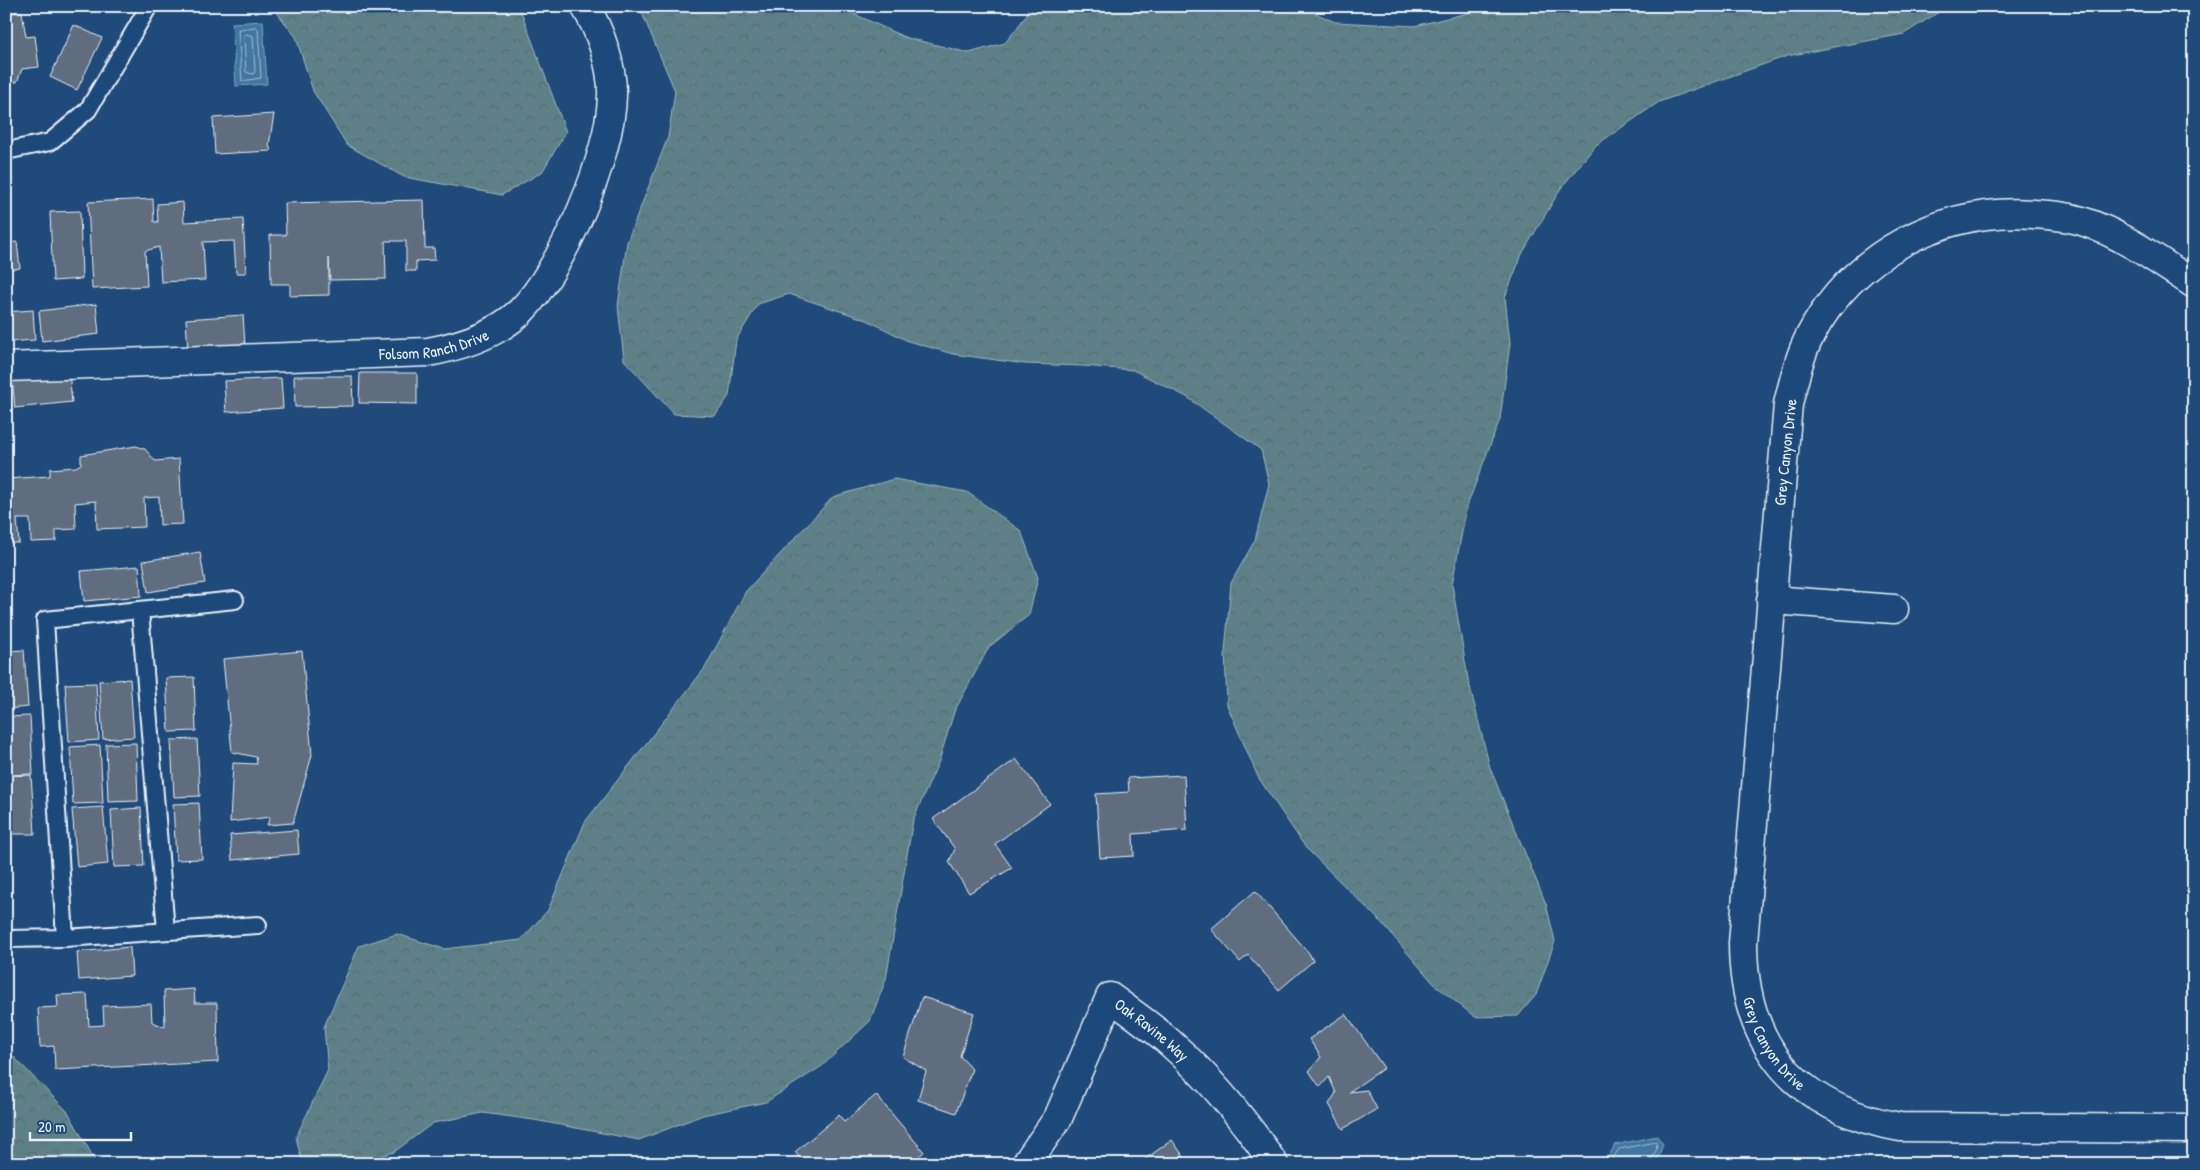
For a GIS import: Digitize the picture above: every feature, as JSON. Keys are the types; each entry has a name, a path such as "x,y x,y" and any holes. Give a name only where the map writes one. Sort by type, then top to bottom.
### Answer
{"street":[{"name":"Folsom Ranch Drive","path":"6,368 428,352 455,347 496,328 520,312 547,280 571,233 602,154 612,96 608,66 594,21 585,6"},
{"name":"Grey Canyon Drive","path":"2194,284 2126,239 2081,221 2057,215 2009,212 1984,214 1951,222 1914,235 1893,247 1855,276 1824,314 1801,356 1788,404 1743,943 1743,970 1755,1022 1784,1068 1802,1086 1832,1106 1873,1122 1900,1127 2194,1129"},
{"path":"1771,600 1894,609"},
{"name":"Oak Ravine Way","path":"1026,1164 1058,1118 1110,997 1168,1040 1211,1082 1256,1137 1274,1164"}],"lane":[{"path":"6,151 50,142 88,110 149,6"},
{"path":"66,938 45,620 235,600"},
{"path":"140,610 166,932"},
{"path":"6,939 66,938 258,925"}],"green space":[{"path":"272,6 519,6 566,132 542,172 502,195 404,177 347,145 313,91 296,37"},
{"path":"639,6 837,6 904,37 969,53 1005,43 1026,16 1029,6 1299,6 1335,22 1414,26 1476,11 1486,6 1948,6 1904,34 1787,56 1659,102 1596,145 1561,188 1522,254 1505,297 1510,343 1500,419 1467,506 1452,584 1468,679 1490,768 1546,904 1555,941 1536,995 1518,1016 1475,1017 1435,985 1380,921 1306,848 1258,777 1227,705 1225,652 1231,583 1255,540 1269,484 1261,450 1187,397 1133,370 1025,364 953,354 908,341 867,320 789,294 758,304 736,340 729,396 715,416 674,414 624,360 618,306 627,242 668,137 675,91"},
{"path":"894,479 967,492 1021,531 1038,578 1029,615 989,647 954,712 939,761 913,820 886,979 870,1021 822,1066 766,1102 703,1115 639,1140 534,1120 483,1113 433,1123 394,1152 356,1164 321,1164 301,1158 296,1137 328,1070 324,1027 359,946 397,934 444,949 521,940 548,910 585,822 705,668 746,591 833,497"},
{"path":"6,1049 68,1112 97,1164 6,1164"}],"water":[{"path":"263,21 267,84 236,86 232,23"},
{"path":"1657,1136 1663,1144 1658,1159 1652,1164 1604,1164 1615,1145"}],"building":[{"path":"22,12 26,37 35,36 39,67 22,69 17,82 6,82 6,14"},
{"path":"74,25 102,38 77,90 50,77"},
{"path":"274,114 269,145 271,151 215,154 213,118"},
{"path":"153,199 154,222 158,222 157,204 183,202 184,222 243,219 246,273 236,273 234,241 203,242 205,280 161,282 159,247 145,251 147,286 92,289 88,202"},
{"path":"424,200 425,248 434,248 435,260 416,261 416,271 406,271 406,241 385,241 386,279 330,280 329,258 329,295 290,296 290,284 271,284 270,235 286,235 285,203"},
{"path":"80,211 82,279 53,281 50,212"},
{"path":"17,242 20,268 6,270 6,243"},
{"path":"96,304 99,334 42,341 39,311"},
{"path":"33,310 35,340 6,342 6,312"},
{"path":"243,315 245,345 188,350 186,319"},
{"path":"69,372 72,402 15,408 12,377"},
{"path":"360,373 417,373 417,404 359,403"},
{"path":"294,376 352,376 353,406 295,407"},
{"path":"281,378 283,408 226,412 224,381"},
{"path":"136,446 145,449 155,461 179,459 183,524 160,525 159,497 144,498 145,527 97,529 96,501 75,503 76,529 56,530 56,541 31,542 30,519 17,519 19,543 6,543 6,479 50,476 50,469 76,467 81,464 81,455"},
{"path":"200,552 205,583 148,592 143,561"},
{"path":"139,566 141,596 84,601 81,571"},
{"path":"24,650 28,707 6,709 6,651"},
{"path":"302,651 312,755 293,823 267,825 270,817 230,822 233,763 257,764 256,757 232,752 223,659"},
{"path":"194,677 196,731 169,732 166,678"},
{"path":"130,679 134,737 103,739 99,681"},
{"path":"96,683 99,740 69,742 65,684"},
{"path":"30,716 33,774 6,775 6,717"},
{"path":"197,739 200,796 174,797 171,740"},
{"path":"136,743 138,801 108,802 106,744"},
{"path":"100,745 103,803 73,804 70,747"},
{"path":"1016,759 1050,804 995,844 1012,868 969,893 949,862 955,849 933,819"},
{"path":"31,775 35,834 6,834 6,776"},
{"path":"1184,775 1187,830 1133,834 1134,856 1100,858 1096,794 1129,792 1128,778"},
{"path":"199,803 202,859 176,860 173,804"},
{"path":"103,807 108,864 77,867 72,809"},
{"path":"141,808 144,866 114,867 111,810"},
{"path":"297,830 299,854 232,860 230,835"},
{"path":"1255,891 1309,953 1313,961 1279,990 1248,955 1240,962 1211,929"},
{"path":"130,947 132,976 79,980 77,952"},
{"path":"194,989 195,1003 217,1003 218,1062 55,1070 54,1046 40,1047 38,1008 58,1007 57,995 87,994 89,1026 104,1025 103,1006 151,1004 152,1022 165,1027 164,991"},
{"path":"922,997 974,1013 960,1056 972,1069 956,1113 918,1100 926,1071 903,1057"},
{"path":"1346,1014 1384,1068 1349,1092 1367,1090 1377,1109 1343,1129 1329,1104 1336,1093 1329,1077 1320,1087 1309,1071 1321,1057 1309,1039"},
{"path":"876,1095 924,1152 910,1164 805,1164 795,1152 839,1115 844,1122"},
{"path":"1172,1140 1189,1164 1138,1164"}]}
